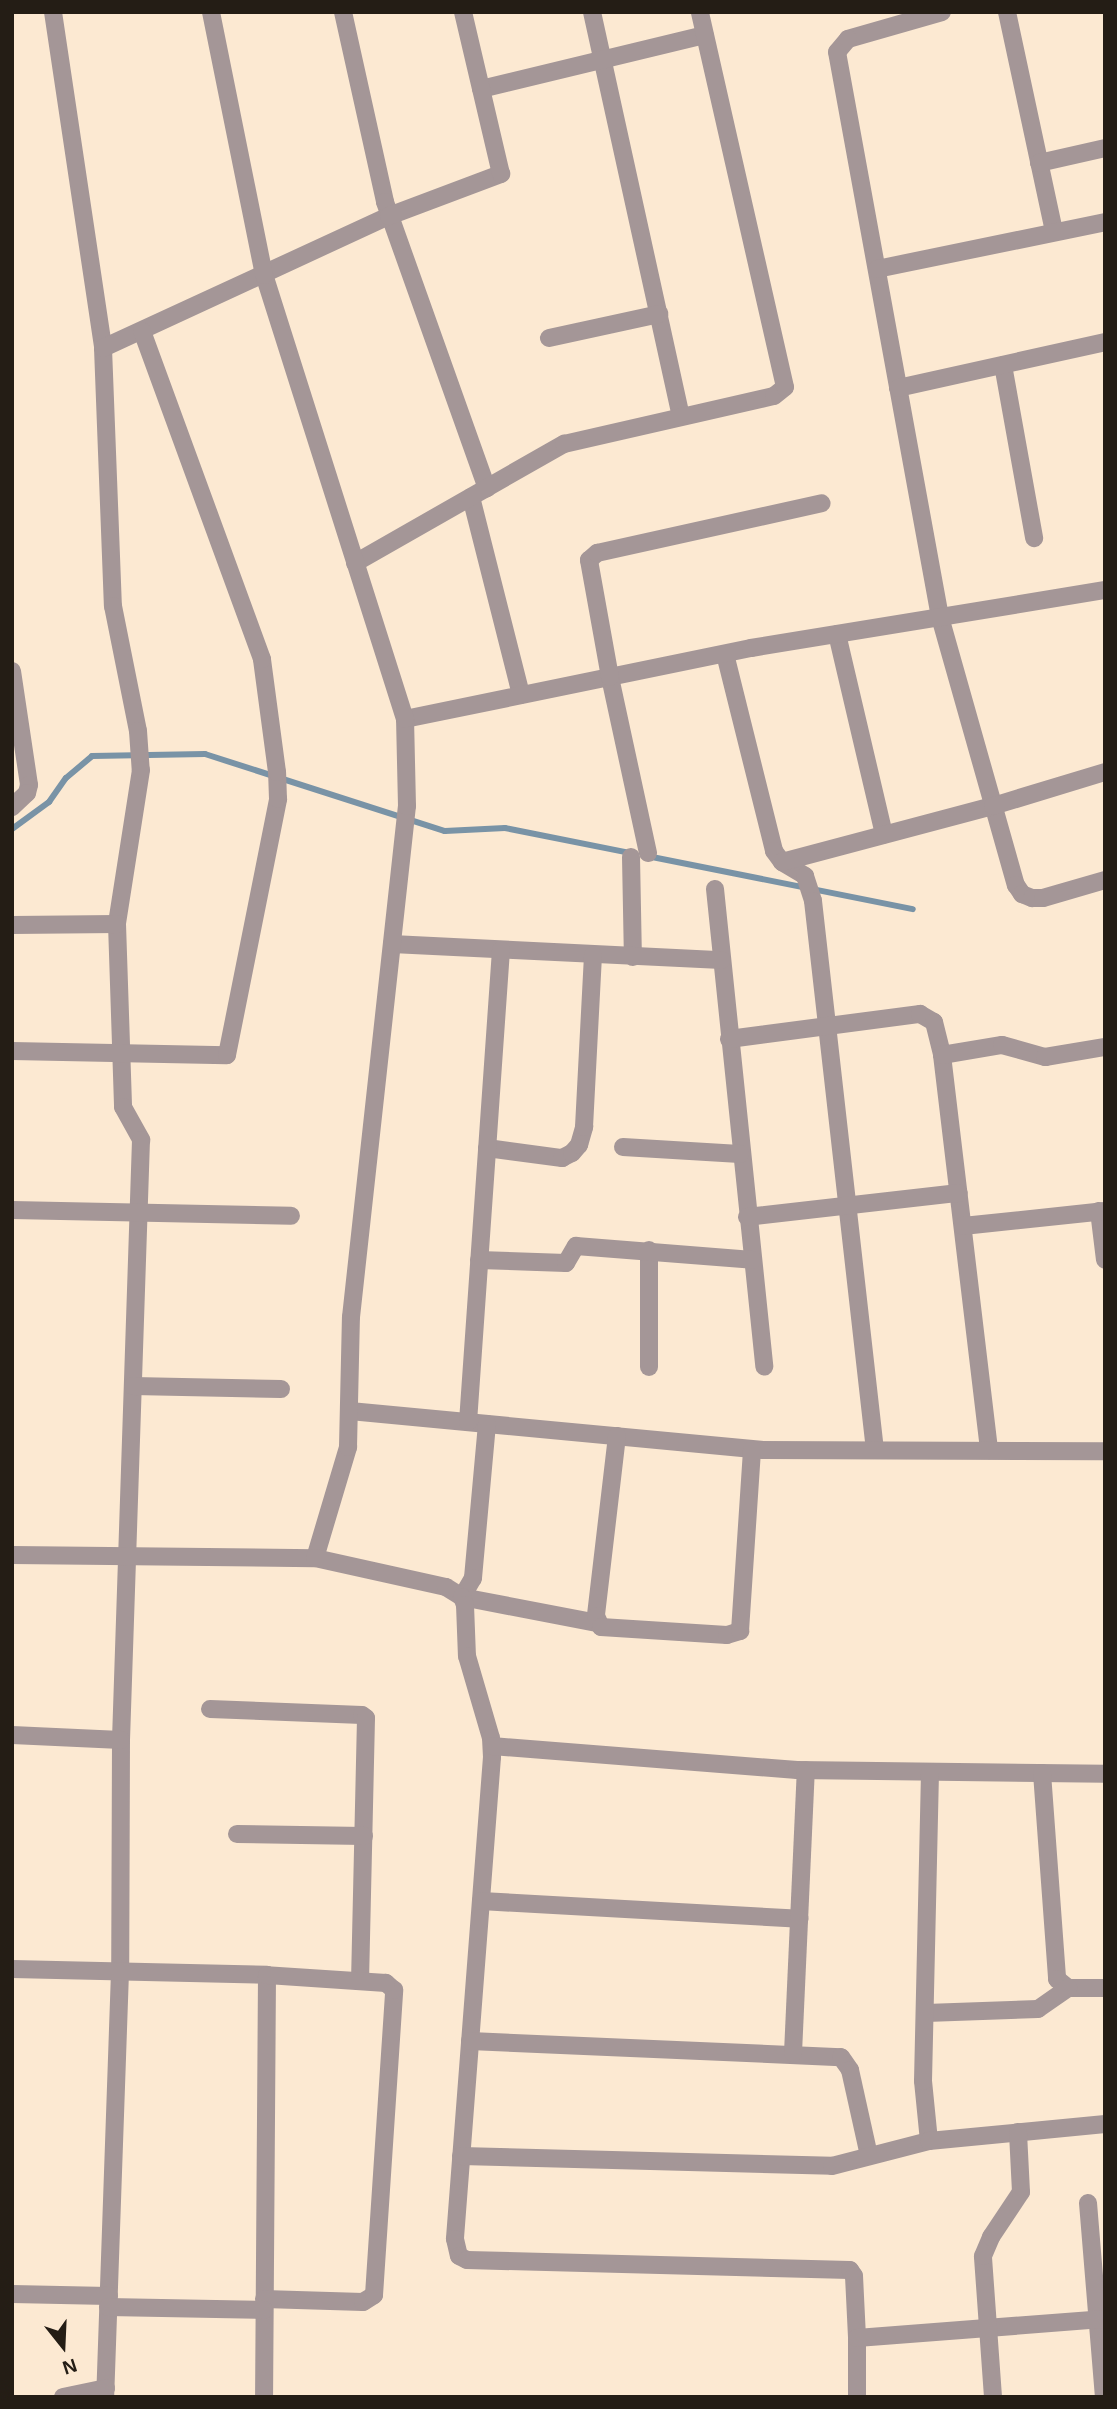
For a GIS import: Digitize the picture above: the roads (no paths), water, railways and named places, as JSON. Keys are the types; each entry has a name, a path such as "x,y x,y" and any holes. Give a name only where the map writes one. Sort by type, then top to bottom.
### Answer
{"street":[{"path":"53,12 103,348 113,606 138,732 141,770 117,923 122,1107 141,1140 121,1740 120,1972 105,2393 63,2397"},
{"path":"211,12 264,275 405,719 407,806 351,1317 347,1460 315,1558"},
{"path":"343,12 389,216 487,488"},
{"path":"103,348 389,216 501,174 463,12"},
{"path":"592,12 681,416"},
{"path":"355,563 578,439 775,396 785,387 699,12"},
{"path":"942,12 848,39 837,52 940,617 1016,885 1022,894 1043,898 1105,880"},
{"path":"1007,12 1054,232"},
{"path":"481,89 705,35"},
{"path":"1039,163 1105,148"},
{"path":"877,269 1105,222"},
{"path":"549,338 659,313"},
{"path":"12,1051 228,1055 278,799 278,772 262,659 142,331"},
{"path":"898,388 1105,342"},
{"path":"1003,365 1034,538"},
{"path":"471,497 521,695"},
{"path":"633,957 640,855 589,566 592,556 822,503"},
{"path":"405,719 725,654 1105,590"},
{"path":"837,634 884,835"},
{"path":"725,654 774,850 782,862 805,876 813,901 875,1450"},
{"path":"12,671 29,785 27,793 12,807"},
{"path":"782,862 993,806 1105,772"},
{"path":"715,888 740,1154 764,1366"},
{"path":"12,925 117,923"},
{"path":"392,944 722,960"},
{"path":"468,1422 501,950"},
{"path":"487,1148 562,1158 572,1153 579,1145 584,1127 593,955"},
{"path":"729,1039 920,1014 928,1016 938,1030 989,1450"},
{"path":"942,1055 1002,1045 1045,1058 1105,1047"},
{"path":"623,1147 740,1154"},
{"path":"747,1217 847,1203 959,1194"},
{"path":"12,1210 291,1216"},
{"path":"963,1226 1102,1211 1105,1260"},
{"path":"479,1261 566,1263 576,1246 752,1260"},
{"path":"649,1250 649,1367"},
{"path":"133,1386 281,1389"},
{"path":"350,1411 752,1449 1105,1451"},
{"path":"487,1424 473,1578 462,1597 467,1656 492,1746 456,2250 467,2260 850,2270 854,2276 857,2397"},
{"path":"597,1623 617,1436"},
{"path":"12,1556 315,1558 446,1587 462,1597 597,1623 601,1627 727,1635 740,1631 752,1449"},
{"path":"210,1709 362,1715 366,1718 360,1981"},
{"path":"12,1735 121,1740"},
{"path":"492,1746 806,1770 1105,1774"},
{"path":"793,2053 806,1770"},
{"path":"929,2141 923,2081 930,1772"},
{"path":"1042,1773 1055,1972 1057,1979 1068,1988"},
{"path":"237,1834 364,1836"},
{"path":"481,1901 799,1919"},
{"path":"12,1969 267,1975 386,1983 394,1990 373,2295 363,2302 264,2305 108,2302 12,2294"},
{"path":"264,2397 267,1975"},
{"path":"926,2013 1038,2009 1068,1988 1105,1988"},
{"path":"470,2042 833,2055 846,2062 869,2156"},
{"path":"461,2156 832,2166 929,2141 1105,2124"},
{"path":"993,2397 983,2256 990,2237 1021,2192 1018,2132"},
{"path":"1088,2203 1102,2319 1104,2397"},
{"path":"857,2338 1102,2319"}],"waterway":[{"path":"12,829 49,802 66,778 92,756 205,754 445,831 505,828 630,853"},
{"path":"647,856 913,909"}]}
